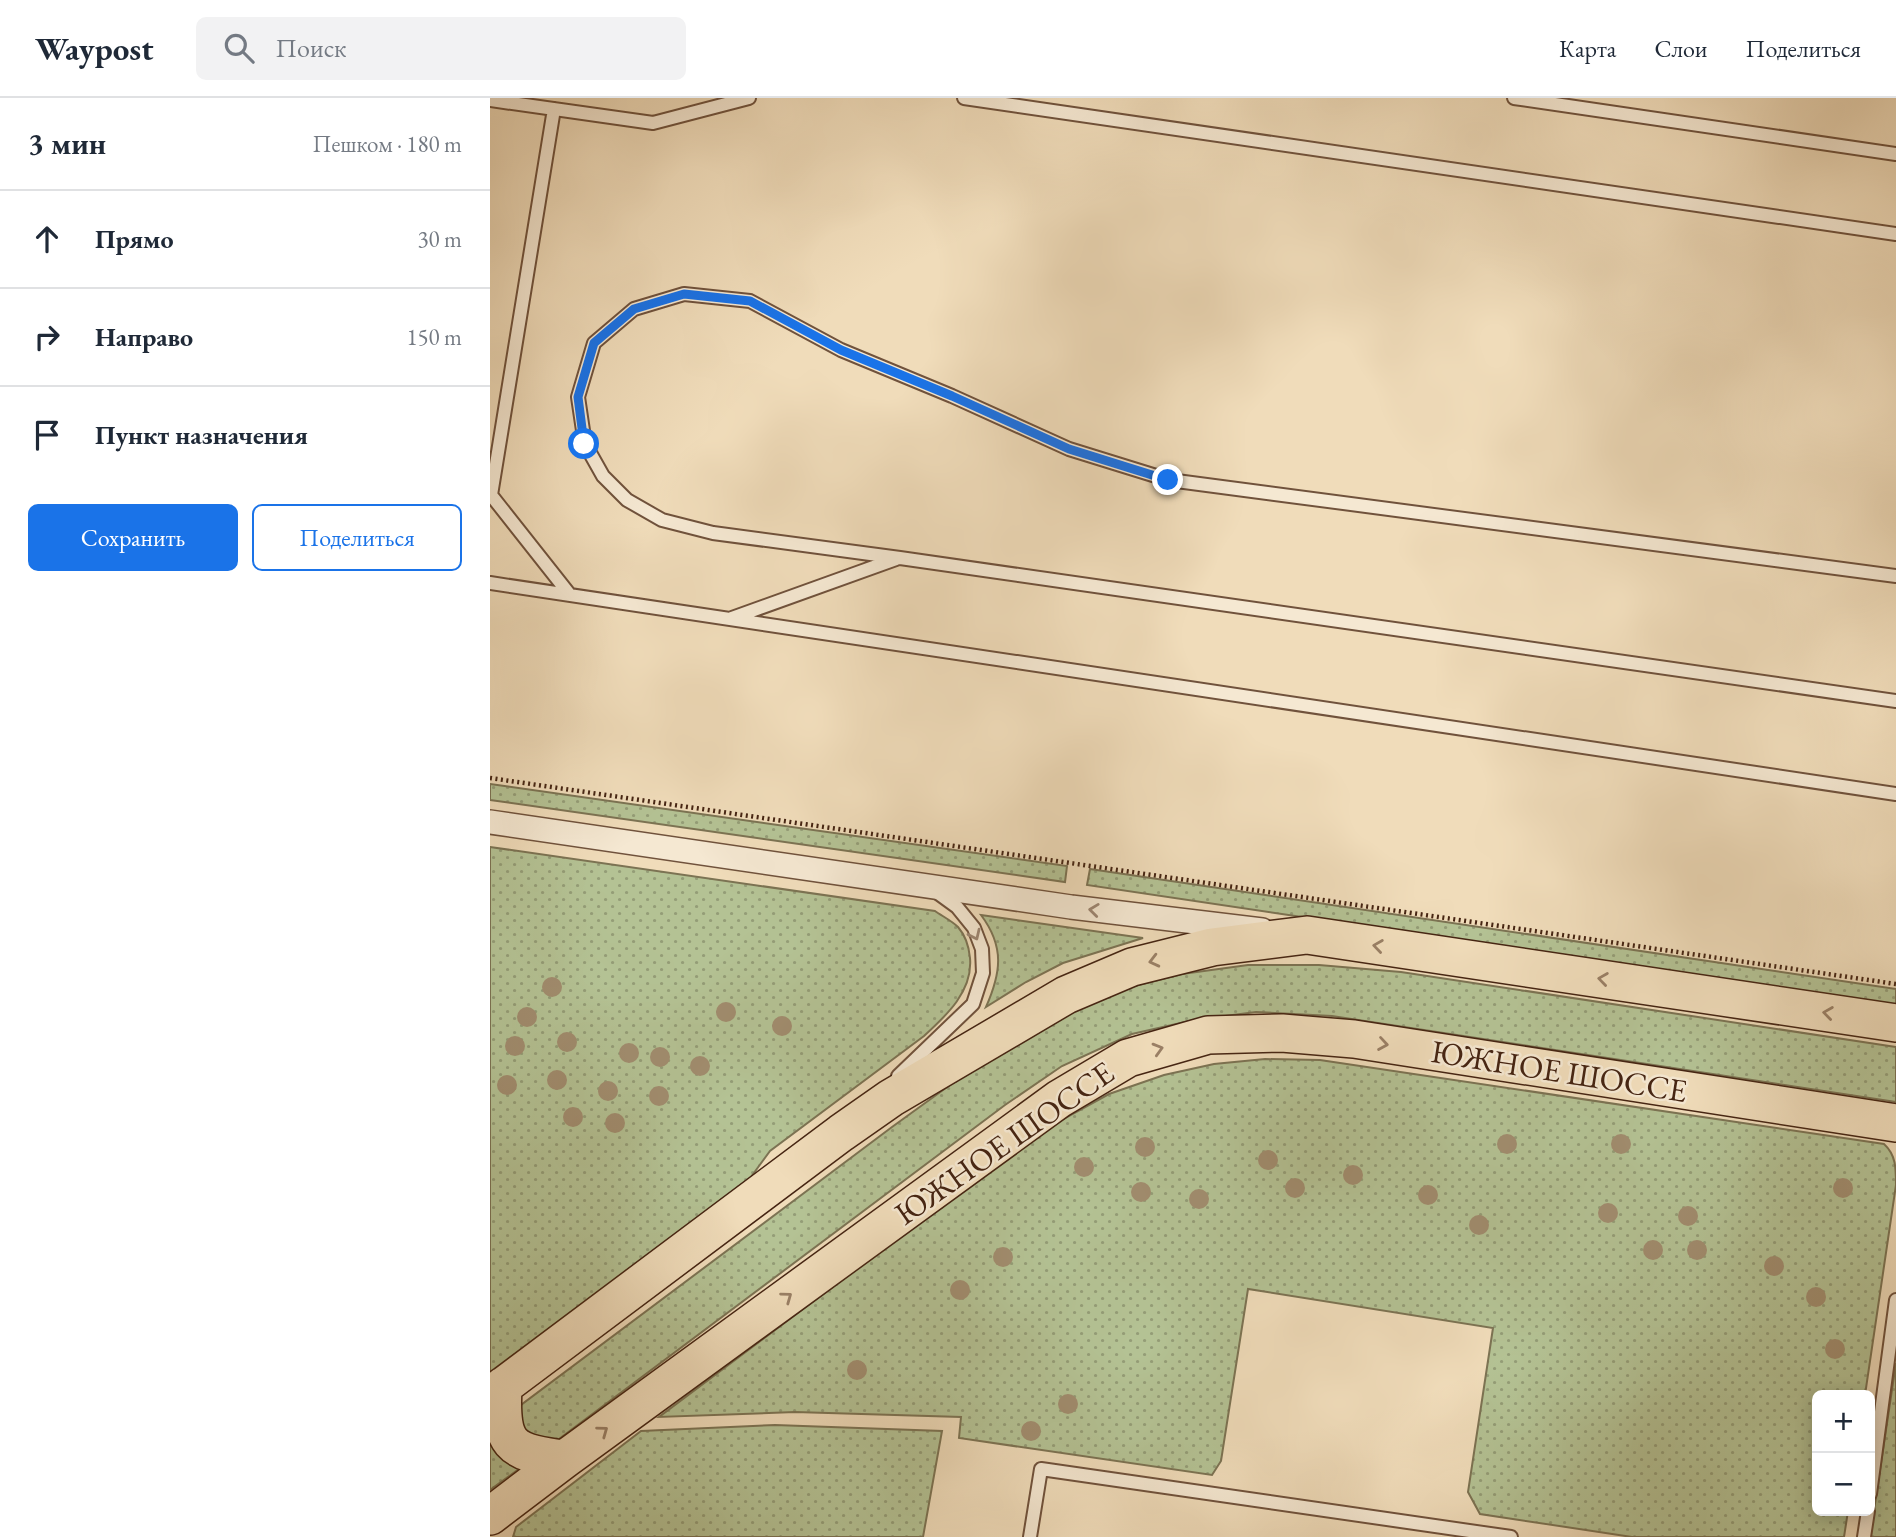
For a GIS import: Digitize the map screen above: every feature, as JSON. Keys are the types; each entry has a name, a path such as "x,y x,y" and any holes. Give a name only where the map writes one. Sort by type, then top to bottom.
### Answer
{"main road":[{"path":"565,1459 535,1456 515,1447 505,1433 496,1391 891,1098 1066,995 1132,967 1212,947 1307,935 1896,1023"},
{"name":"ЮЖНОЕ ШОССЕ","path":"490,1516 1059,1099 1128,1058 1208,1035 1282,1033 1354,1039 1896,1124"}],"street":[{"path":"490,822 1071,907 1307,935"}],"lane":[{"path":"490,100 653,123 749,98"},
{"path":"964,98 1896,234"},
{"path":"1514,98 1896,154"},
{"path":"554,108 491,495 570,595"},
{"path":"1896,576 1168,480 1069,449 841,350 750,301 684,294 634,309 594,343 578,397 584,444 603,476 627,500 662,520 713,533 1896,701"},
{"path":"730,619 900,558"},
{"path":"490,583 1896,794"},
{"path":"841,1133 973,1004 983,973 982,949 974,928 957,907 929,887"},
{"path":"1875,1457 1896,1300"},
{"path":"1030,1537 1041,1469 1511,1537"},
{"path":"1864,1537 1867,1516"}],"path":[{"path":"490,778 1896,984"}],"green space":[{"path":"490,784 1067,866 1065,882 490,800"},
{"path":"490,847 935,911 960,930 969,950 970,970 957,1001 924,1036 770,1151 748,1181 490,1374"},
{"path":"1090,869 1896,989 1896,1005 1087,885"},
{"path":"981,915 1143,938 1063,963 986,1007 995,983 998,960 994,938"},
{"path":"1248,965 1319,965 1401,972 1896,1047 1896,1102 1332,1016 1256,1012 1194,1020 1132,1034 1062,1066 1005,1105 551,1445 532,1445 517,1415 521,1405 979,1064 1053,1017 1119,990 1182,974"},
{"path":"1265,1059 1320,1060 1884,1144 1893,1157 1896,1185 1866,1390 1812,1390 1812,1516 1847,1516 1844,1537 1632,1537 1480,1514 1468,1492 1493,1328 1248,1289 1221,1461 1212,1475 959,1438 961,1417 795,1412 659,1417 990,1169 1056,1123 1109,1094 1164,1075 1214,1064"},
{"path":"1896,1363 1896,1537 1870,1537"},
{"path":"775,1425 942,1431 923,1537 513,1537 516,1527 641,1431"},
{"path":"490,1426 498,1453 507,1461 523,1466 490,1490"}],"route":[{"path":"584,444 578,397 594,343 634,309 684,294 750,301 841,350 1069,449 1168,480"}]}
